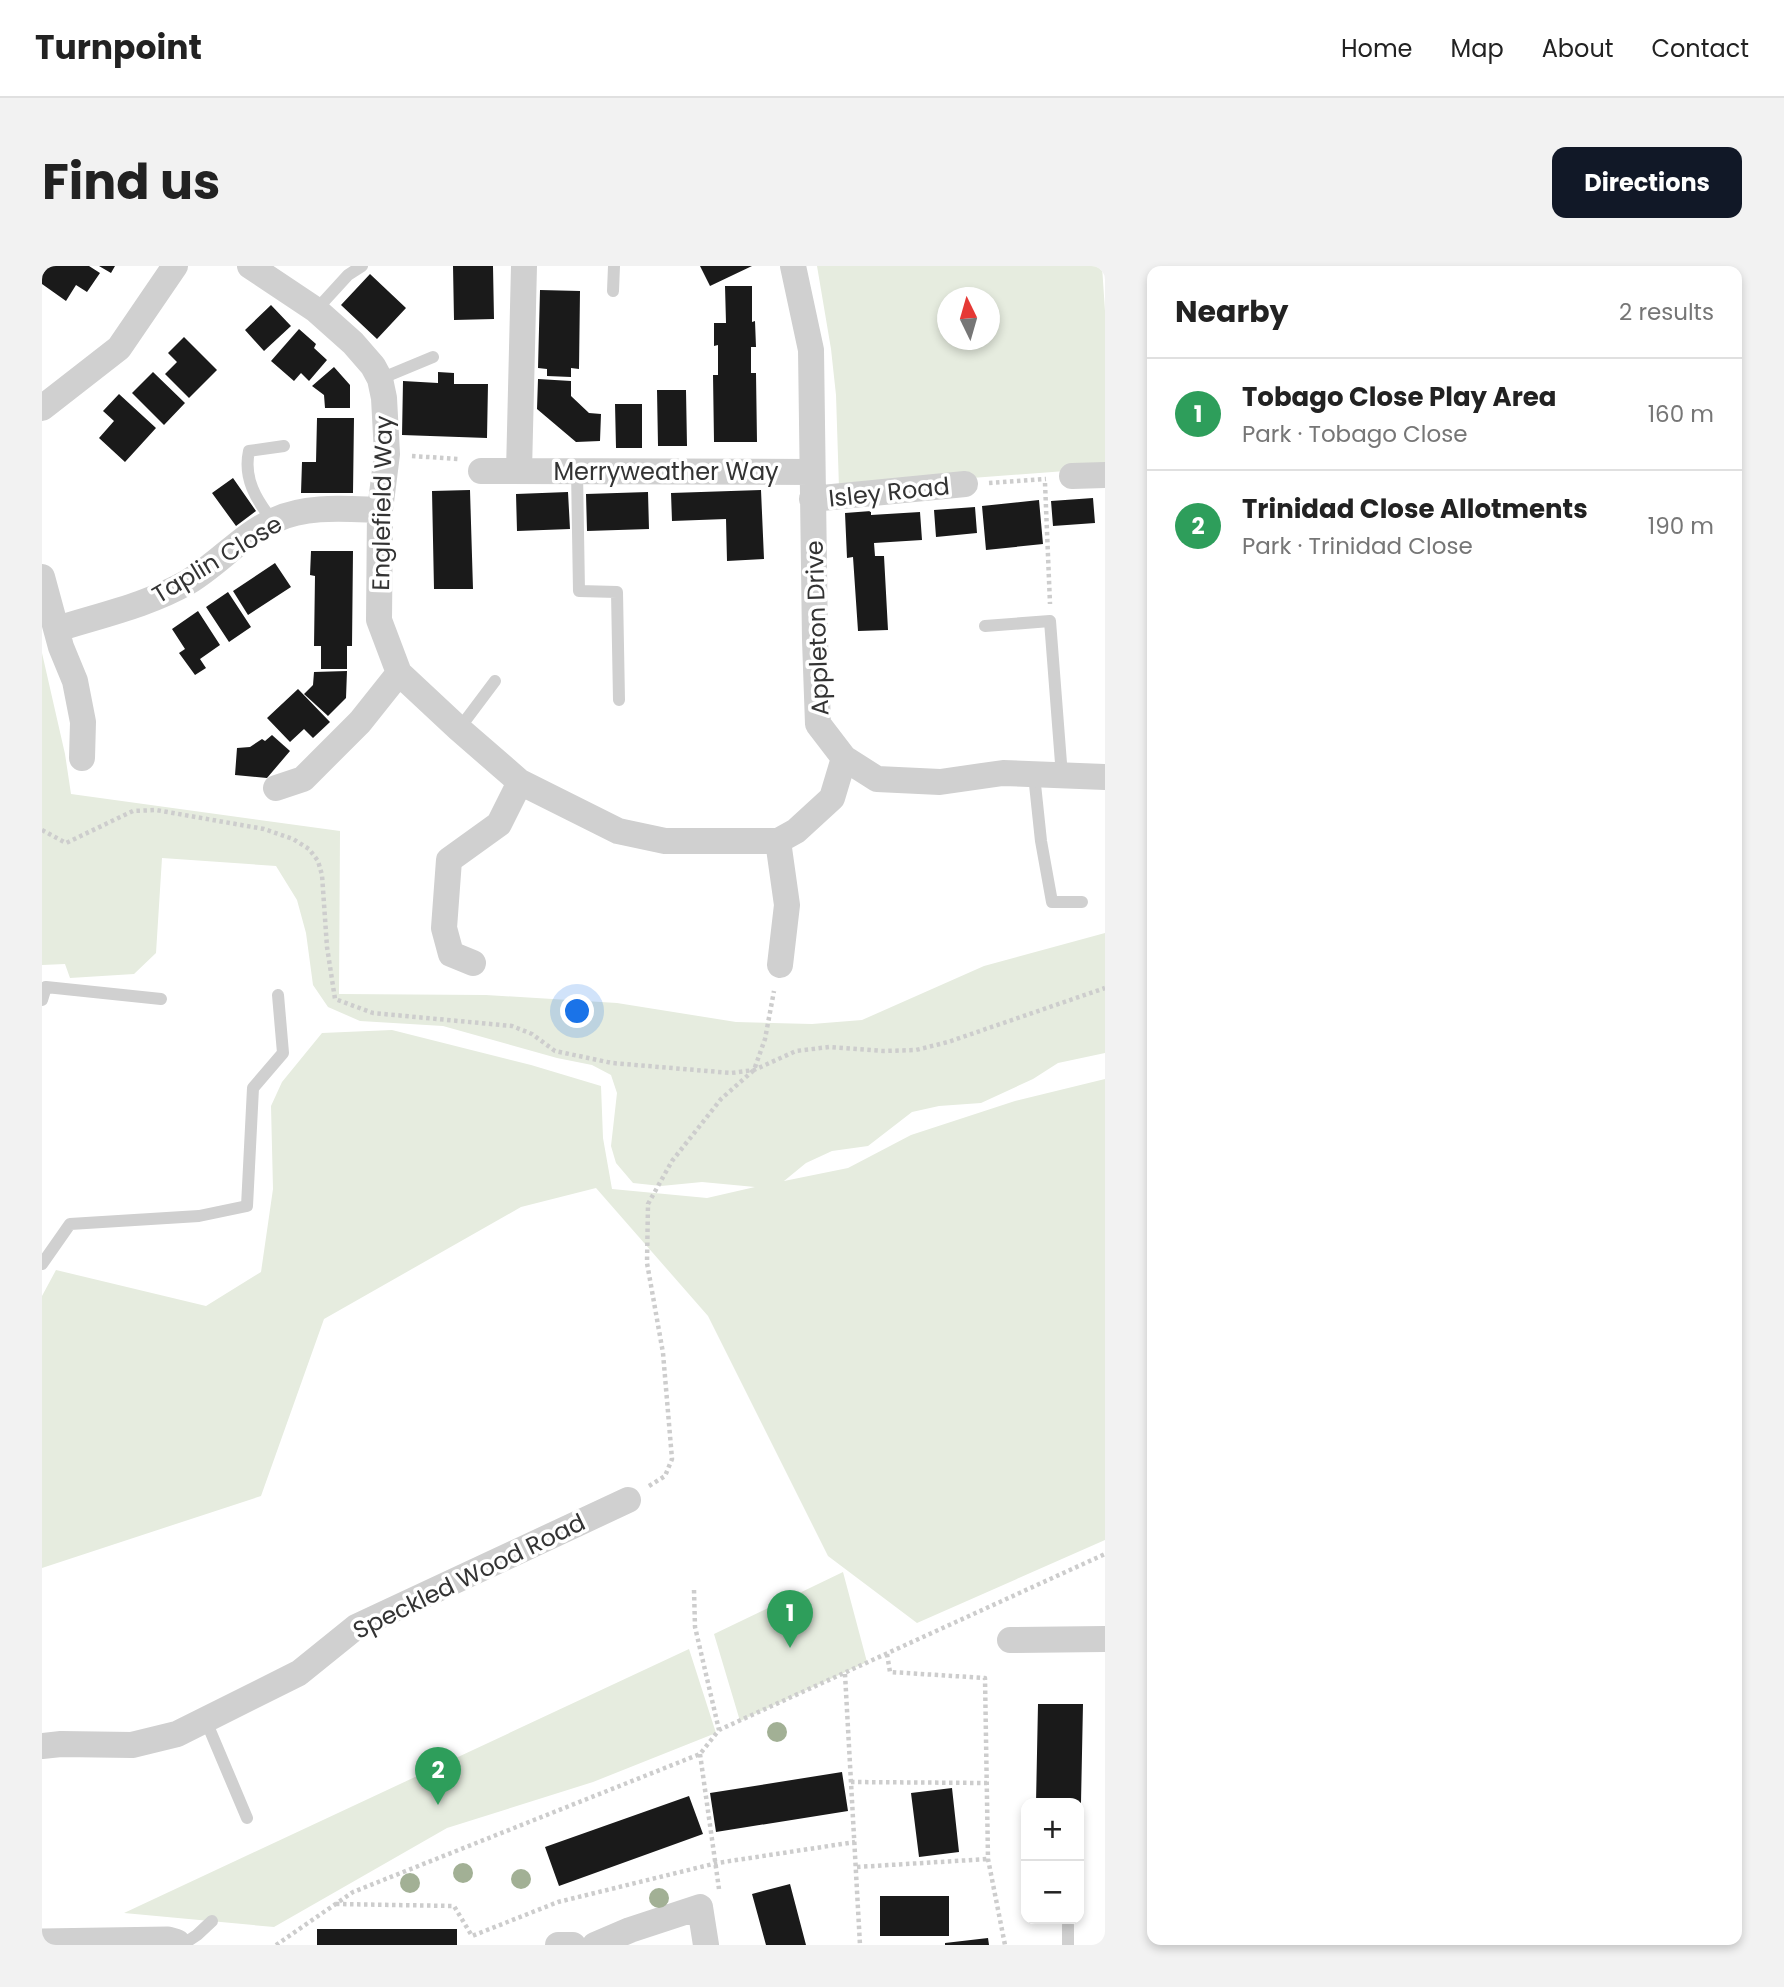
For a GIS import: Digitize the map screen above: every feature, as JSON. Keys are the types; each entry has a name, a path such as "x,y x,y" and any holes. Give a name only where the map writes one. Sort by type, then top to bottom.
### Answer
{"street":[{"path":"42,408 120,348 175,266"},
{"name":"Englefield Way","path":"250,266 316,310 353,343 373,366 380,379 384,398 387,454 380,510 379,620 399,673 520,782 618,831 665,841 778,841"},
{"name":"Merryweather Way","path":"519,471 524,266"},
{"name":"Appleton Drive","path":"793,266 811,350 818,724 845,758 877,779 940,782 1003,774 1105,777"},
{"name":"Merryweather Way","path":"481,471 813,472"},
{"path":"1072,476 1105,475"},
{"name":"Isley Road","path":"813,499 965,484"},
{"name":"Taplin Close","path":"57,628 146,602 186,583 272,521 288,515 327,509 380,510"},
{"path":"42,577 61,648 75,681 83,722 82,758"},
{"path":"276,788 303,779 360,722 399,673"},
{"path":"780,965 787,905 778,841 796,831 832,798 845,758"},
{"path":"473,963 451,954 444,928 449,860 499,824 520,782"},
{"name":"Speckled Wood Road","path":"42,1746 132,1745 177,1734 299,1673 356,1628 628,1500"},
{"path":"1010,1640 1105,1639"},
{"path":"596,1945 630,1930 700,1907 706,1945"},
{"path":"42,1945 175,1945"},
{"path":"558,1945 573,1945"}],"lane":[{"path":"316,310 348,275 362,266"},
{"path":"613,291 614,266"},
{"path":"380,379 433,357"},
{"path":"272,521 259,504 245,467 249,451 284,446"},
{"path":"577,471 579,591 617,592 619,700"},
{"path":"985,626 1050,621 1062,776"},
{"path":"459,729 495,681"},
{"path":"1034,775 1041,841 1052,901 1082,902"},
{"path":"42,1000 46,987 161,999"},
{"path":"42,1264 70,1224 199,1216 247,1206 253,1088 283,1053 278,995"},
{"path":"206,1721 247,1818"},
{"path":"182,1945 212,1921"},
{"path":"1068,1925 1068,1945"}],"path":[{"path":"387,454 469,459 481,471"},
{"path":"965,484 1072,476"},
{"path":"1045,479 1050,621"},
{"path":"42,830 66,843 133,811 156,810 264,829 293,839 309,849 318,861 322,875 327,947 335,999 373,1013 512,1026 532,1034 555,1051 612,1063 732,1073 754,1070 796,1051 829,1047 883,1051 915,1050 948,1042 1105,988"},
{"path":"628,1500 664,1476 671,1459 663,1353 648,1263 648,1204 671,1161 721,1099 754,1070 765,1039 780,965"},
{"path":"276,1945 353,1892 701,1754 719,1730 1105,1554"},
{"path":"694,1590 695,1627 719,1730"},
{"path":"887,1654 890,1672 985,1678 988,1859 1005,1945"},
{"path":"845,1674 860,1945"},
{"path":"700,1907 720,1900 701,1754"},
{"path":"851,1782 987,1783"},
{"path":"335,1904 454,1906 472,1936 558,1902 717,1863 855,1842"},
{"path":"857,1867 988,1859"}],"shaded area":[{"path":"817,266 1102,266 1105,311 1105,468 839,488 836,395"},
{"path":"42,653 65,754 71,794 340,831 339,994 486,995 617,1003 736,1022 812,1024 862,1020 984,966 1105,933 1105,1053 1058,1063 1033,1079 981,1103 939,1106 912,1112 868,1146 832,1151 806,1163 784,1181 848,1168 911,1135 1015,1101 1105,1079 1105,1540 917,1623 828,1556 708,1316 596,1188 521,1207 324,1319 261,1496 42,1568 42,1296 56,1270 206,1306 261,1272 273,1189 271,1106 282,1082 322,1033 392,1030 531,1065 601,1086 603,1138 612,1189 707,1198 755,1187 702,1182 661,1186 633,1183 616,1163 611,1146 617,1093 611,1075 592,1065 443,1026 360,1021 328,1007 313,985 306,933 297,900 276,866 162,858 156,953 134,974 70,978 65,964 42,965"},
{"path":"843,1572 867,1662 740,1721 714,1634"},
{"path":"689,1649 716,1733 593,1782 447,1828 274,1927 124,1913"}],"building":[{"path":"48,266 89,266 100,273 87,292 76,285 66,301 42,284 42,275"},
{"path":"99,266 115,266 111,273"},
{"path":"453,266 493,266 494,319 454,320"},
{"path":"700,266 752,266 710,286"},
{"path":"370,274 406,308 377,339 341,305"},
{"path":"725,286 752,286 752,322 755,321 756,347 751,347 751,373 756,373 757,442 714,442 713,375 718,375 718,345 714,346 714,323 726,323"},
{"path":"540,290 580,291 579,369 571,368 571,377 547,376 547,369 538,368"},
{"path":"271,305 291,326 264,351 245,330"},
{"path":"299,329 316,344 314,348 327,360 309,381 301,373 294,381 271,361"},
{"path":"184,337 217,370 189,398 165,374 177,362 168,353"},
{"path":"334,367 350,385 350,408 325,408 324,395 312,386"},
{"path":"153,372 185,403 164,425 132,393"},
{"path":"438,372 454,373 454,384 488,384 487,438 402,435 403,381 438,383"},
{"path":"538,379 571,381 571,396 589,413 601,414 600,441 576,442 537,409"},
{"path":"657,390 686,390 687,446 658,446"},
{"path":"119,394 156,428 125,462 99,438 114,421 103,411"},
{"path":"615,404 642,404 642,448 616,448"},
{"path":"317,418 354,418 353,493 301,493 302,462 316,462"},
{"path":"233,478 256,511 236,526 212,493"},
{"path":"470,490 473,589 434,589 432,491"},
{"path":"761,490 764,559 727,561 726,519 672,521 671,493"},
{"path":"568,492 570,529 517,531 516,494"},
{"path":"648,492 649,529 587,531 586,494"},
{"path":"1093,498 1095,523 1053,526 1051,501"},
{"path":"1039,500 1043,544 986,550 982,506"},
{"path":"975,507 977,533 936,537 934,510"},
{"path":"871,511 871,515 920,512 922,540 874,543 875,556 884,556 888,630 858,631 853,557 847,558 845,513"},
{"path":"311,551 353,551 352,646 347,646 347,669 321,669 321,646 314,646 315,576 310,575"},
{"path":"275,563 291,587 248,615 233,591"},
{"path":"228,592 251,627 229,642 206,607"},
{"path":"198,611 220,645 200,659 206,668 195,675 179,653 185,649 172,629"},
{"path":"347,671 346,698 328,716 304,694 313,685 314,672"},
{"path":"298,689 330,722 313,738 304,729 290,742 267,718"},
{"path":"272,735 290,751 267,778 235,775 237,748 250,747"},
{"path":"1038,1704 1083,1704 1081,1798 1036,1798"},
{"path":"842,1772 848,1811 716,1832 710,1793"},
{"path":"952,1788 959,1852 919,1857 911,1793"},
{"path":"689,1796 703,1834 559,1886 545,1847"},
{"path":"790,1884 806,1945 766,1945 752,1894"},
{"path":"880,1896 949,1896 949,1936 880,1936"},
{"path":"317,1929 457,1929 457,1945 317,1945"},
{"path":"988,1938 989,1945 945,1945 945,1943"}],"place":[{"name":"Tobago Close Play Area","path":"790,1648"},
{"name":"Trinidad Close Allotments","path":"438,1805"}]}
